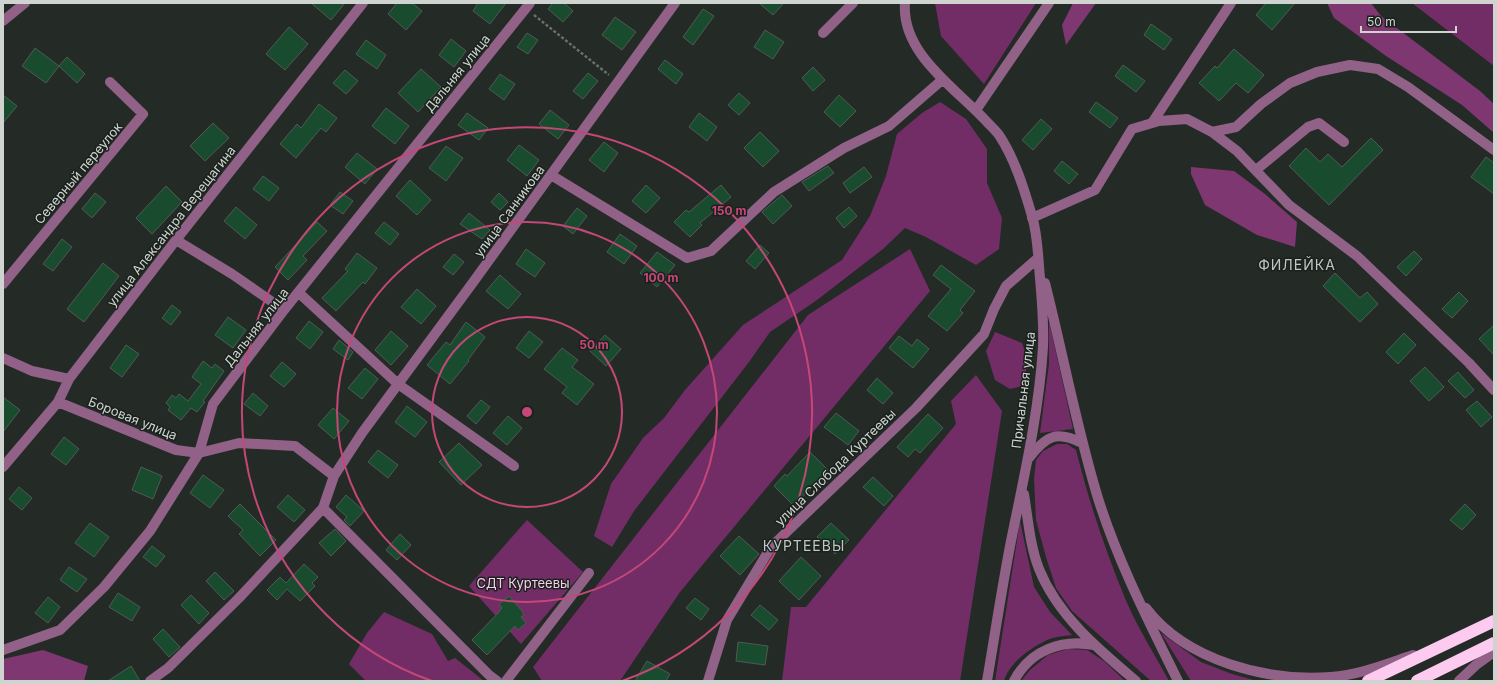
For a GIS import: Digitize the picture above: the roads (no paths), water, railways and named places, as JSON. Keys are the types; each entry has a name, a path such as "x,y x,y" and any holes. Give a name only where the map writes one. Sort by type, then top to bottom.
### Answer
{"highway":[{"path":"1368,681 1494,621"},
{"path":"1417,681 1494,643"}],"street":[{"path":"3,21 25,3"},
{"name":"улица Александра Верещагина","path":"3,467 58,402 70,379 176,240 363,3"},
{"name":"улица Санникова","path":"324,508 334,476 362,433 675,3"},
{"path":"823,33 854,3"},
{"path":"976,110 1049,3"},
{"path":"1152,123 1231,3"},
{"name":"Причальная улица","path":"903,4 908,31 921,53 942,80 976,110 999,135 1014,164 1032,218 1038,258 1043,319 1043,347 1038,390 1028,459 1011,542 987,681"},
{"name":"Дальняя улица","path":"3,650 60,630 104,587 150,530 199,454 213,404 284,310 528,6"},
{"path":"1212,132 1236,127 1261,104 1290,82 1317,72 1350,64 1378,69 1408,87 1494,150"},
{"path":"551,175 687,258 711,250 774,192 844,148 889,126 942,80"},
{"name":"Северный переулок","path":"3,284 143,114 110,82"},
{"path":"1032,218 1095,190 1132,129 1159,121 1187,119 1212,132 1237,151 1289,206 1356,256 1469,363 1494,390"},
{"path":"1256,170 1308,127 1319,122 1344,142"},
{"path":"176,240 232,274 284,310"},
{"path":"1038,258 1057,330 1082,443 1100,504 1135,593 1178,681"},
{"name":"улица Слобода Куртеевы","path":"708,681 727,620 771,548 916,408 984,334 994,309 1006,286 1038,258"},
{"path":"299,293 398,384 514,466"},
{"path":"3,358 32,371 70,379"},
{"name":"Боровая улица","path":"58,402 176,450 199,454"},
{"path":"1028,459 1040,444 1055,436 1069,437 1082,443"},
{"path":"199,454 239,443 295,446 334,476"},
{"path":"1023,486 1029,530 1039,568 1050,593 1065,613 1094,645 1136,681"},
{"path":"150,681 168,668 217,620 324,508 489,675 497,681"},
{"path":"506,681 589,573"},
{"path":"1135,593 1150,613 1178,638 1198,650 1224,662 1261,673 1307,678 1331,677 1356,673 1448,642"},
{"path":"1014,681 1025,664 1040,653 1056,645 1082,642 1094,645"},
{"path":"1459,681 1476,665 1494,652"}],"district":[{"name":"ФИЛЕЙКА","path":"1297,265"},
{"name":"КУРТЕЕВЫ","path":"804,546"}],"park label":[{"name":"СДТ Куртеевы","path":"523,583"}]}
